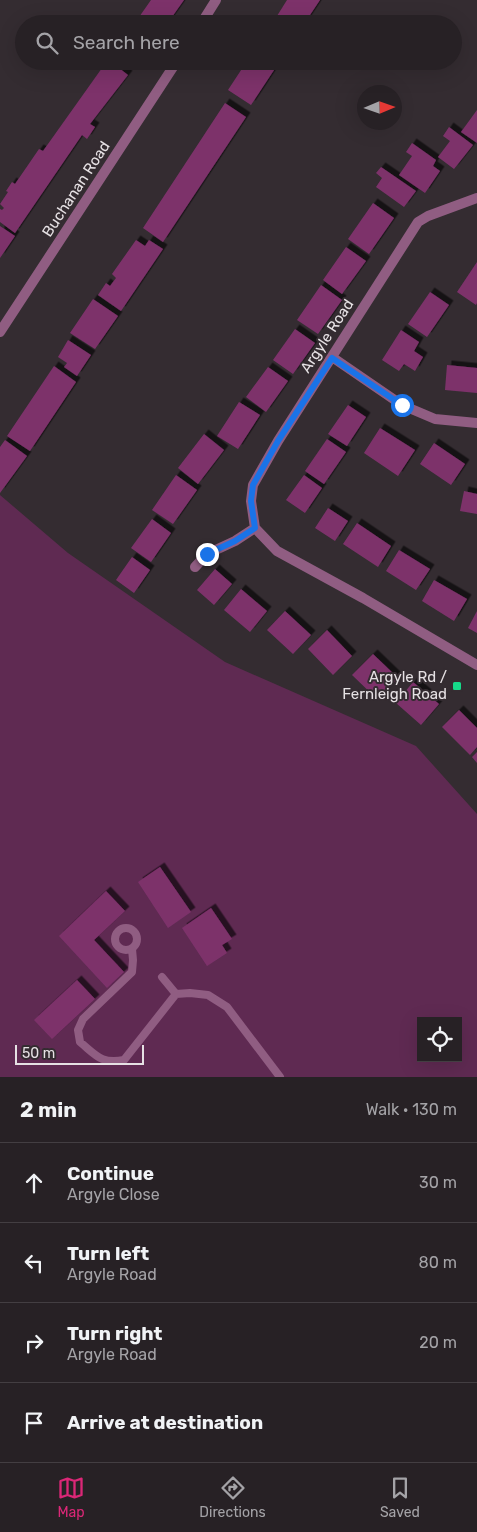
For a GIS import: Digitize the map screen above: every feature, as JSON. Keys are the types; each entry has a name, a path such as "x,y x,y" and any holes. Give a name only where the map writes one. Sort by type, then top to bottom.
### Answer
{"street":[{"path":"207,15 216,0"},
{"name":"Buchanan Road","path":"0,332 171,70"},
{"name":"Argyle Road","path":"255,528 251,501 253,485 278,441 418,222 428,216 477,198"},
{"path":"332,358 402,405 435,419 477,423"},
{"path":"196,567 207,554 235,541 255,528 277,551 363,598 477,666"},
{"path":"198,547 207,554"}],"lane":[{"path":"132,949 132,972 83,1019 78,1030 80,1042 95,1055 109,1062 124,1060 176,994 208,995 226,1007 280,1077"},
{"path":"162,977 176,994"}],"shaded area":[{"path":"0,495 68,553 225,662 416,746 477,814 477,1077 0,1077"}],"building":[{"path":"151,0 184,0 173,15 140,15"},
{"path":"287,0 320,0 310,15 278,15"},
{"path":"101,70 122,70 128,75 90,124 95,127 87,139 82,135 15,233 0,222 0,209 4,208 0,204 12,182 15,184 39,149 43,151"},
{"path":"241,70 274,70 251,105 228,90"},
{"path":"225,103 246,117 163,242 143,228"},
{"path":"477,110 477,143 461,132"},
{"path":"449,127 473,145 454,169 438,157 450,141 443,136"},
{"path":"412,143 436,160 433,166 440,171 425,193 399,175 412,156 406,152"},
{"path":"381,167 416,191 404,207 376,187 382,178 376,173"},
{"path":"373,203 394,218 369,254 348,239"},
{"path":"0,226 15,236 0,258"},
{"path":"136,240 145,246 149,240 163,249 121,311 98,295 106,283 110,286 116,278 112,274"},
{"path":"346,247 366,261 342,294 323,280"},
{"path":"477,262 477,303 476,305 457,292"},
{"path":"321,285 342,300 318,334 297,320"},
{"path":"430,292 449,305 427,337 408,324"},
{"path":"93,299 118,316 95,349 70,333"},
{"path":"295,329 315,343 293,374 273,360"},
{"path":"401,330 419,342 414,351 423,357 415,371 404,364 399,371 382,360"},
{"path":"68,340 91,355 77,376 64,367 67,363 58,357"},
{"path":"447,365 477,368 477,393 445,390"},
{"path":"54,366 76,382 30,451 7,436"},
{"path":"268,367 288,381 266,412 246,397"},
{"path":"239,402 260,415 238,449 217,436"},
{"path":"348,405 366,417 347,446 328,434"},
{"path":"380,428 415,450 398,476 364,453"},
{"path":"204,434 224,450 198,484 178,468"},
{"path":"327,439 346,452 324,484 305,471"},
{"path":"5,440 27,456 0,493 0,447"},
{"path":"434,443 465,464 451,485 420,464"},
{"path":"176,475 197,490 173,524 152,510"},
{"path":"304,475 322,488 305,513 286,500"},
{"path":"464,491 477,494 477,514 460,511"},
{"path":"328,508 348,521 335,541 315,528"},
{"path":"152,519 171,533 151,562 131,548"},
{"path":"357,523 391,546 378,567 343,544"},
{"path":"399,550 430,569 416,590 386,571"},
{"path":"132,557 150,570 134,593 116,580"},
{"path":"215,569 232,584 214,605 197,590"},
{"path":"434,580 467,599 454,621 422,601"},
{"path":"241,589 267,611 250,632 224,610"},
{"path":"285,611 311,635 293,654 267,630"},
{"path":"477,611 477,633 468,628"},
{"path":"327,630 352,656 333,675 308,649"},
{"path":"373,654 398,678 378,700 352,675"},
{"path":"413,682 439,704 421,725 396,703"},
{"path":"459,710 477,728 477,747 470,755 442,727"},
{"path":"477,752 477,763 472,757"},
{"path":"160,867 191,912 168,928 138,882"},
{"path":"106,891 125,911 94,940 124,972 107,988 59,936"},
{"path":"211,908 232,939 222,945 227,953 207,966 182,928"},
{"path":"77,980 95,999 52,1039 34,1020"}],"place":[{"name":"Argyle Rd / Fernleigh Road","path":"457,686"}],"route":[{"path":"207,554 235,541 255,528 251,501 253,485 278,441 332,358 402,405"}]}
